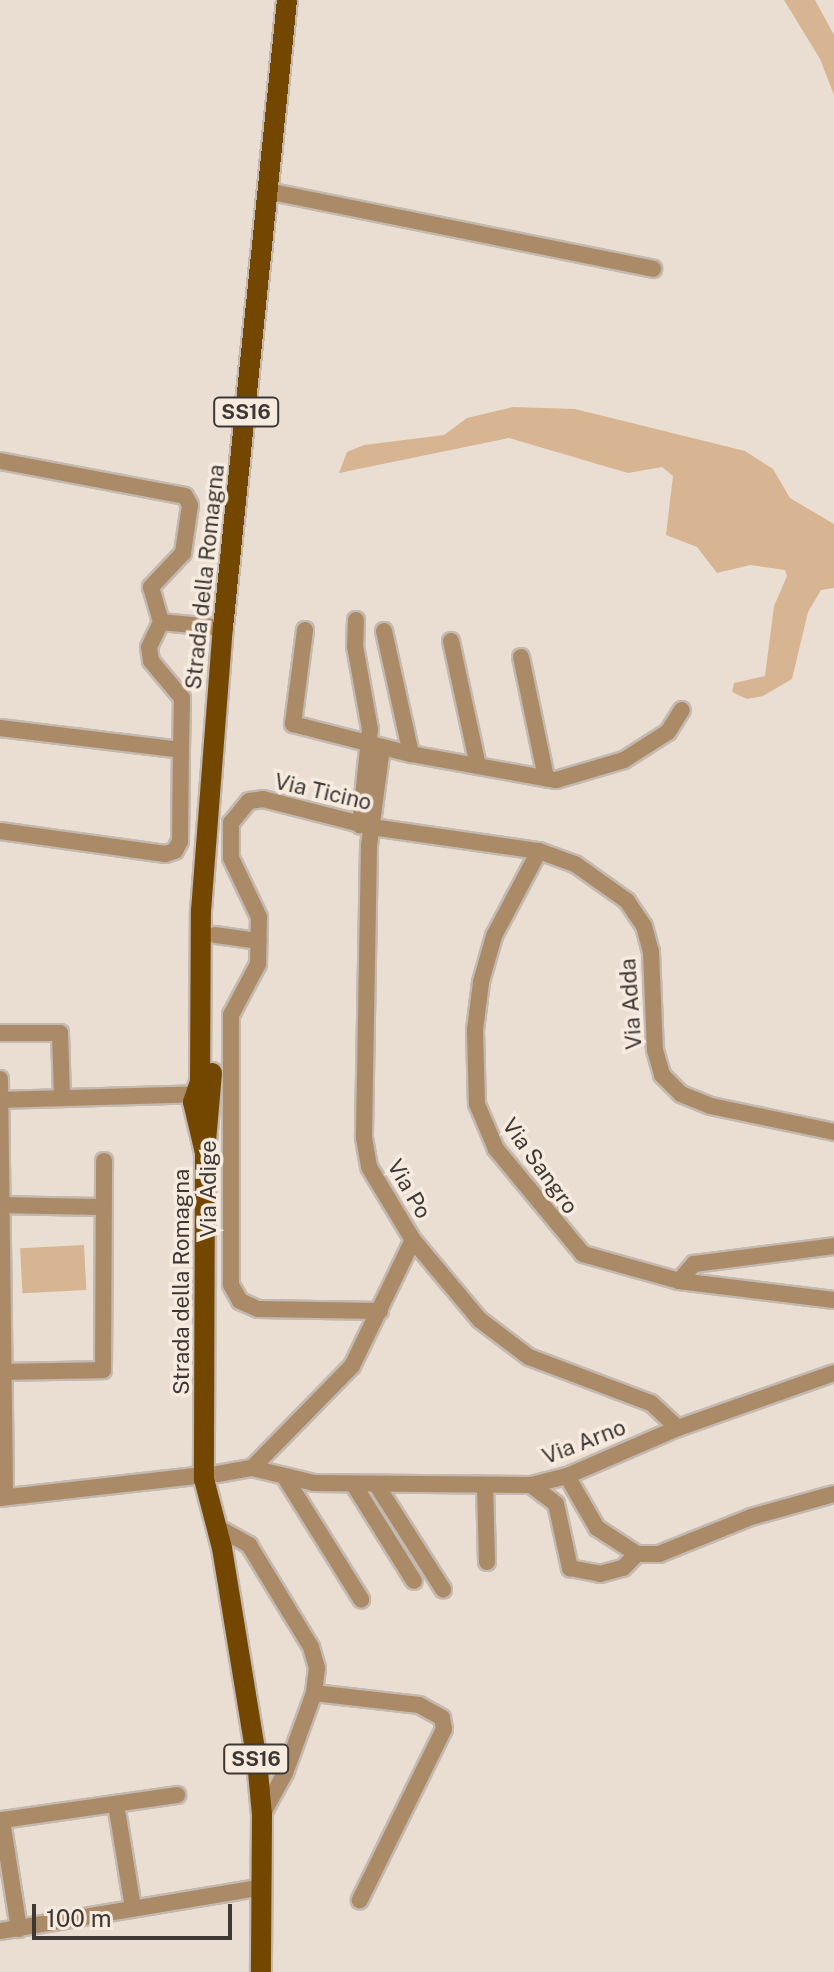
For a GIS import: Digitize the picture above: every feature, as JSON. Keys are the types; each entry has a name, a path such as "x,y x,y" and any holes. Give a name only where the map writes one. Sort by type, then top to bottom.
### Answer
{"main road":[{"name":"Strada della Romagna","path":"261,1972 262,1815 206,1411 205,1153 201,1101 210,940 208,824 223,628 287,0"}],"street":[{"path":"267,191 653,269"},
{"path":"0,463 185,496 190,505 183,553 151,587 161,622 149,647 151,661 182,698 180,841 175,851 165,854 0,831"},
{"name":"Via Po","path":"356,620 376,746 366,826 364,1138 369,1167 413,1240 480,1320 529,1357 651,1403 678,1428"},
{"path":"161,622 223,628"},
{"path":"305,630 293,724 411,754 546,778 624,760 668,732 682,710"},
{"path":"384,631 411,754"},
{"path":"451,641 478,766"},
{"path":"521,657 546,778"},
{"path":"0,728 181,750"},
{"name":"Via Ticino","path":"259,941 259,917 231,858 231,823 238,809 263,799 366,826 539,851"},
{"name":"Via Adda","path":"539,851 603,880 644,926 651,952 655,1050 662,1075 681,1094 711,1106 834,1132"},
{"name":"Via Sangro","path":"539,851 494,936 481,982 475,1030 477,1104 484,1126 505,1161 583,1254 679,1281 834,1300"},
{"path":"210,940 259,941"},
{"name":"Via Adige","path":"259,941 258,964 231,1015 231,1285 240,1301 258,1309 380,1311"},
{"path":"0,1033 60,1033 62,1095"},
{"path":"0,1079 2,1498 213,1478 248,1469 352,1366 413,1240"},
{"path":"0,1100 62,1095 161,1094 201,1101"},
{"path":"3,1372 103,1370 104,1161"},
{"path":"1,1205 103,1207"},
{"path":"679,1281 694,1264 834,1246"},
{"name":"Via Arno","path":"248,1469 286,1479 354,1485 531,1485 567,1476 678,1428 834,1373"},
{"path":"567,1476 597,1528 637,1554 659,1554 751,1517 834,1494"},
{"path":"286,1479 361,1599"},
{"path":"376,1484 443,1589"},
{"path":"354,1485 414,1581"},
{"path":"485,1485 487,1562"},
{"path":"531,1485 556,1504 570,1568 600,1574 623,1568 637,1554"},
{"path":"223,1540 249,1545 311,1647 317,1668 314,1693 262,1815"},
{"path":"314,1693 419,1705 442,1718 444,1729 360,1900"},
{"path":"19,1929 2,1820 177,1795"},
{"path":"116,1804 133,1908"},
{"path":"0,1931 262,1887"}],"shaded area":[{"path":"784,0 815,0 834,35 834,95 820,59"},
{"path":"513,407 575,409 745,451 773,469 790,498 834,524 834,588 821,590 808,612 792,679 763,696 747,699 732,692 734,683 765,676 774,606 787,576 785,570 750,565 717,573 697,547 666,535 673,476 662,467 628,473 509,438 339,473 347,452 364,445 444,435 467,418"},
{"path":"84,1245 86,1290 22,1293 20,1248"}]}
